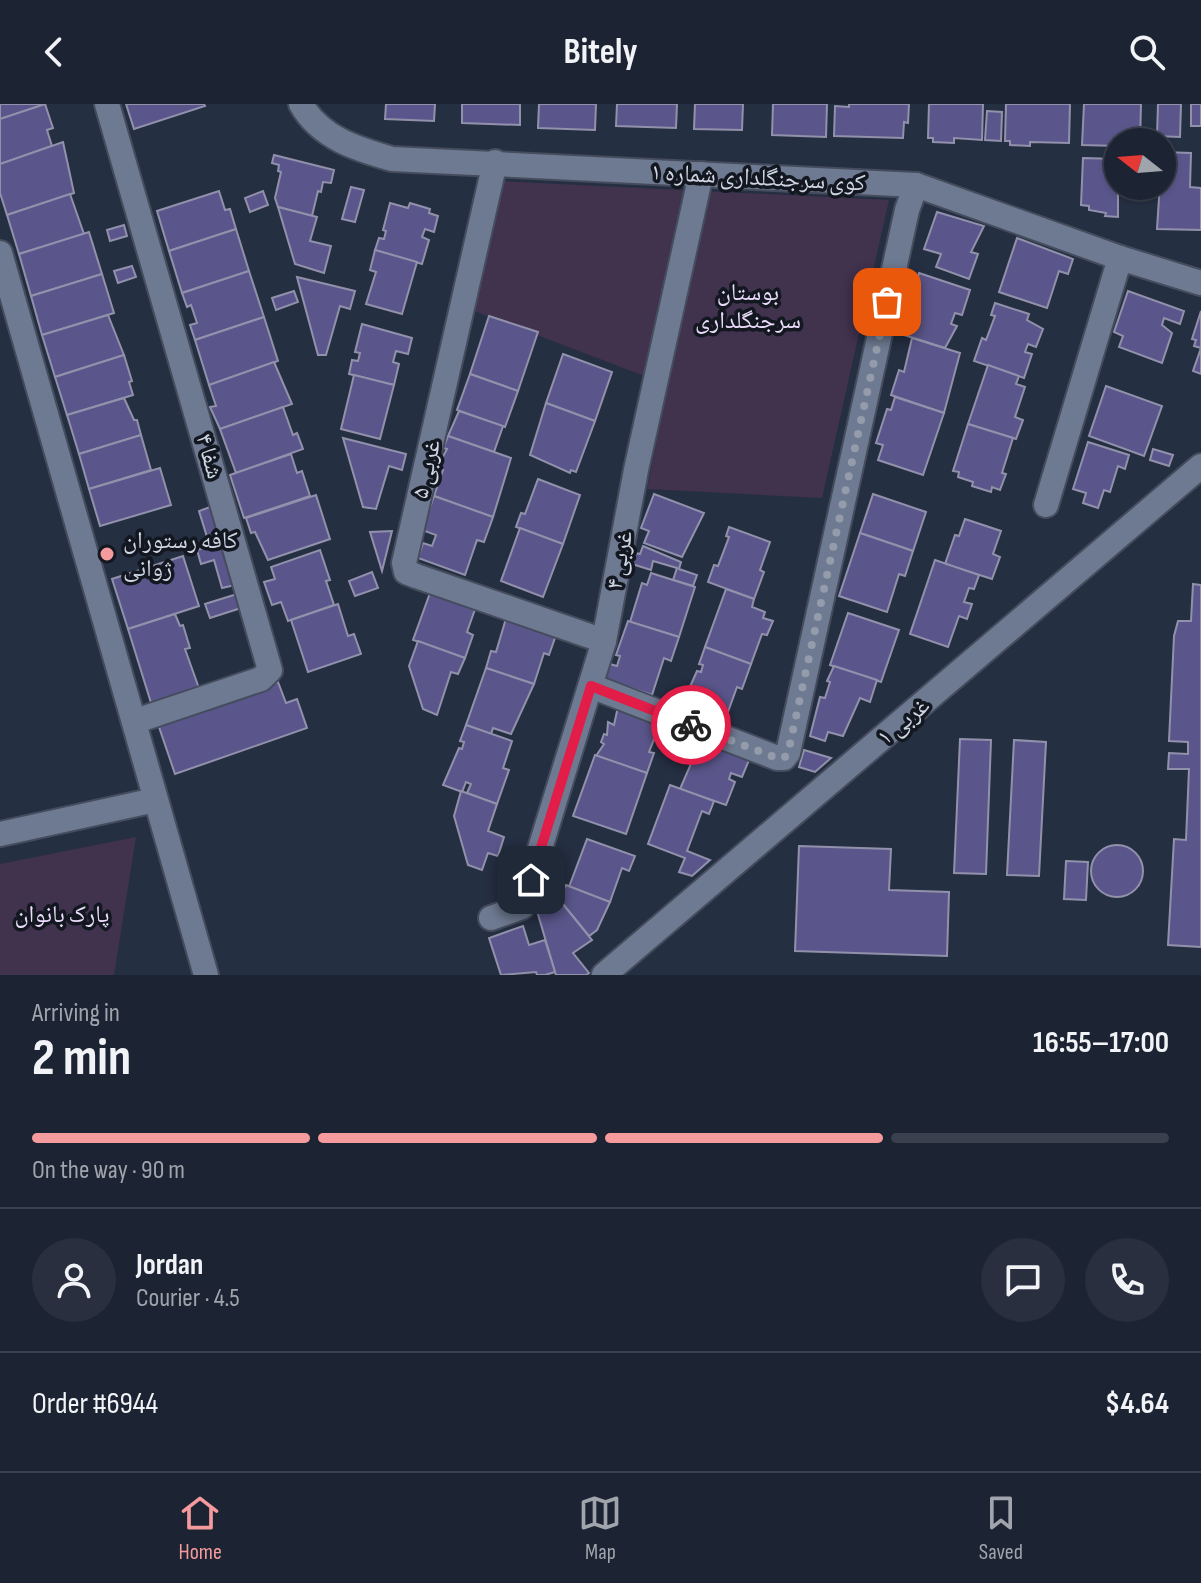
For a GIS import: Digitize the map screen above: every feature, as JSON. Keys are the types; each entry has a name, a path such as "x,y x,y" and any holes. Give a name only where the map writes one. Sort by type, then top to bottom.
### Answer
{"street":[{"name":"شفا ۴","path":"107,104 270,670 261,679 136,721"},
{"name":"کوی سرجنگلداری شماره ۱","path":"305,111 347,146 392,159 916,185 1120,258 1201,283"},
{"name":"غربی ۵","path":"495,162 404,563 406,572 604,641"},
{"name":"غربی ۴","path":"491,918 522,907 604,641 636,470 701,174"},
{"path":"591,686 777,758 784,758 788,753 907,210 916,185"},
{"path":"0,253 206,975"},
{"path":"1046,505 1120,258"},
{"name":"غربی ۱","path":"604,975 1201,466"},
{"path":"0,834 155,800"}],"green space":[{"name":"بوستان سرجنگلداری","path":"500,181 889,200 822,498 647,489 668,385 474,311"},
{"name":"پارک بانوان","path":"136,837 114,975 0,975 0,864"}],"building":[{"path":"0,104 46,104 0,119"},
{"path":"45,104 53,128 47,130 52,146 0,164 0,119"},
{"path":"126,104 204,104 205,106 134,129"},
{"path":"386,104 435,104 434,121 385,119"},
{"path":"462,104 520,104 520,125 462,123"},
{"path":"539,104 596,104 595,130 538,128"},
{"path":"617,104 677,104 676,128 616,126"},
{"path":"695,104 743,104 742,130 694,129"},
{"path":"773,104 827,104 826,137 772,135"},
{"path":"849,104 909,104 903,138 834,136 835,106 849,107"},
{"path":"929,104 983,104 982,140 954,138 954,143 933,142 933,138 928,138"},
{"path":"1006,104 1070,104 1069,143 1010,145 1010,141 1005,141"},
{"path":"1084,104 1141,104 1140,128 1104,128 1104,146 1082,145"},
{"path":"1158,104 1181,104 1180,137 1176,137 1176,128 1157,128"},
{"path":"1191,104 1201,104 1201,126 1191,126"},
{"path":"987,111 1002,112 1001,141 985,140"},
{"path":"63,142 74,193 7,215 0,193 0,164"},
{"path":"1176,152 1191,153 1190,187 1201,188 1201,230 1157,229 1159,200 1176,200"},
{"path":"274,155 334,170 331,183 323,182 321,192 318,191 312,216 278,207 275,198 281,172 278,171 279,165 272,163"},
{"path":"1083,158 1104,159 1104,200 1118,200 1118,217 1105,216 1106,213 1081,205"},
{"path":"351,187 364,190 355,222 342,219"},
{"path":"219,191 225,210 230,209 236,229 169,251 157,211"},
{"path":"263,191 268,205 250,212 245,198"},
{"path":"70,194 84,234 19,254 7,215"},
{"path":"390,203 408,208 410,203 430,209 429,213 438,216 434,232 425,229 422,237 429,240 422,264 375,250 379,238 384,239 386,231 383,230"},
{"path":"278,207 317,217 310,241 331,246 324,273 295,264"},
{"path":"937,212 984,226 971,252 978,254 969,279 936,267 941,254 924,249"},
{"path":"124,225 127,236 110,241 107,230"},
{"path":"236,229 249,271 182,293 169,251"},
{"path":"89,232 102,274 31,296 19,254"},
{"path":"1017,238 1073,259 1068,274 1059,271 1047,308 999,292"},
{"path":"375,250 417,262 402,314 366,304 376,272 370,270"},
{"path":"132,266 136,277 118,283 114,271"},
{"path":"249,271 264,317 195,340 190,325 197,323 191,305 187,307 182,293"},
{"path":"919,273 970,290 962,315 955,313 951,324 957,326 945,348 898,333 903,319 907,320"},
{"path":"102,274 114,313 42,335 31,296"},
{"path":"297,277 355,291 350,309 340,306 326,355 318,355"},
{"path":"294,291 298,302 276,310 272,298"},
{"path":"1128,291 1184,311 1180,324 1164,318 1162,325 1172,333 1162,363 1119,347 1123,336 1114,332"},
{"path":"995,303 1029,314 1027,320 1043,329 1036,347 1028,344 1025,352 1032,354 1024,378 974,361 982,338 986,340 995,316 991,315"},
{"path":"1201,311 1201,348 1194,346 1196,340 1192,339"},
{"path":"108,315 124,355 55,377 42,335"},
{"path":"489,316 538,332 518,391 470,374"},
{"path":"264,317 278,361 209,385 195,340"},
{"path":"362,324 412,338 408,354 396,351 393,362 399,364 394,385 349,374 352,360 358,361 360,353 355,352"},
{"path":"912,338 960,353 944,413 891,395 899,370 904,372"},
{"path":"1201,348 1201,374 1193,371"},
{"path":"563,354 612,372 595,421 546,403"},
{"path":"124,355 133,395 67,415 55,377"},
{"path":"274,362 292,404 220,429 210,407 216,406 209,385"},
{"path":"988,365 1019,376 1016,384 1025,387 1015,417 1023,420 1016,439 968,424"},
{"path":"470,374 518,391 505,427 457,410"},
{"path":"354,375 394,385 380,439 341,429"},
{"path":"1106,386 1162,406 1144,456 1089,436"},
{"path":"895,397 944,413 923,475 878,460 883,445 876,443 887,409 891,410"},
{"path":"124,398 134,420 137,420 141,435 79,454 67,415"},
{"path":"546,403 595,421 576,472 571,470 570,473 530,455"},
{"path":"283,407 293,435 297,433 303,449 236,473 220,429"},
{"path":"459,411 503,426 494,452 448,436"},
{"path":"968,424 1013,438 1000,490 992,487 991,492 972,486 973,482 958,477 959,472 953,471"},
{"path":"141,435 151,470 89,489 79,454"},
{"path":"448,436 511,458 493,517 434,496 443,470 437,468 447,449 443,448"},
{"path":"343,438 406,454 402,470 389,466 376,509 363,507"},
{"path":"1088,442 1129,455 1125,469 1118,466 1110,492 1104,490 1098,508 1083,503 1086,493 1073,489"},
{"path":"1153,449 1173,455 1169,466 1150,460"},
{"path":"291,454 297,473 302,471 310,496 244,518 230,475"},
{"path":"160,468 171,505 100,526 89,489"},
{"path":"538,479 580,495 563,544 516,527 521,513 525,514"},
{"path":"654,494 704,513 682,557 644,543 649,531 641,528"},
{"path":"873,494 926,512 913,551 860,533"},
{"path":"316,495 330,539 268,560 255,532 251,533 246,518"},
{"path":"434,496 493,517 484,542 477,540 465,575 418,558 423,543 432,546 436,535 422,530"},
{"path":"213,506 221,532 207,537 199,511"},
{"path":"965,519 1001,531 993,554 1000,557 992,579 945,564 955,535 959,536"},
{"path":"729,527 770,542 754,599 708,582 714,565 718,566 729,537 726,536"},
{"path":"520,528 563,544 543,597 501,581"},
{"path":"392,531 382,571 370,532"},
{"path":"860,533 913,551 905,576 899,574 887,612 839,596"},
{"path":"223,543 235,585 222,588 214,560 201,564 197,550"},
{"path":"643,546 681,562 679,569 697,575 693,586 673,580 677,568 653,561 651,570 632,564 635,553 640,554"},
{"path":"320,550 334,605 288,621 281,602 272,605 264,582 275,579 271,567"},
{"path":"183,556 199,606 128,629 112,579"},
{"path":"935,560 979,575 974,589 969,588 964,602 972,604 967,619 959,616 948,647 910,634"},
{"path":"372,572 378,588 355,596 349,581"},
{"path":"651,573 695,587 679,637 630,622 642,583 647,585"},
{"path":"434,582 479,598 467,632 473,635 465,658 413,640"},
{"path":"1193,584 1201,585 1201,947 1168,945 1174,839 1186,840 1189,769 1168,769 1169,753 1188,754 1188,742 1169,741 1174,636 1178,621 1191,621"},
{"path":"726,589 754,599 752,607 765,612 763,618 773,621 767,635 762,634 751,664 705,647"},
{"path":"237,594 241,608 210,618 205,604"},
{"path":"338,604 348,636 354,634 361,654 308,672 291,620"},
{"path":"848,613 899,630 881,682 830,665"},
{"path":"175,614 180,626 183,625 190,648 185,649 200,691 152,706 128,629"},
{"path":"507,615 557,632 549,655 544,653 534,684 486,668 491,651 496,652"},
{"path":"628,621 679,637 671,661 664,658 652,695 605,679 610,664 617,666 620,656 616,655"},
{"path":"418,641 465,658 458,674 451,672 437,715 423,709 409,666"},
{"path":"705,647 751,664 742,689 737,687 724,723 681,707 697,671 701,672 703,665 699,664"},
{"path":"834,666 877,680 870,702 860,698 843,736 828,732 825,741 810,736 820,697 825,698 830,682 827,681"},
{"path":"486,668 534,684 511,734 493,728 491,734 466,725"},
{"path":"278,682 286,703 297,699 307,728 175,774 158,724"},
{"path":"619,702 662,717 658,738 655,737 649,752 654,753 647,773 596,756 604,744 601,742 604,734 607,735 608,722 614,725"},
{"path":"466,725 512,741 503,768 509,770 497,804 467,793 471,784 466,782 462,792 443,785 459,748 462,749 464,742 460,741"},
{"path":"960,739 991,740 986,874 954,873"},
{"path":"1014,740 1046,742 1039,876 1007,875"},
{"path":"706,741 749,760 742,777 731,773 729,779 735,782 726,805 680,789 700,743 705,745"},
{"path":"804,750 831,758 815,772 799,767"},
{"path":"595,755 647,773 626,834 573,816"},
{"path":"670,785 714,801 709,814 702,811 687,851 710,860 692,876 679,872 685,858 648,844"},
{"path":"461,791 497,804 488,831 504,837 498,856 488,853 482,870 468,865 454,816"},
{"path":"587,839 635,856 629,871 622,868 610,902 569,887"},
{"path":"1117,845 1136,852 1143,871 1136,890 1117,897 1098,890 1091,871 1098,852"},
{"path":"799,846 891,849 889,890 949,892 947,956 795,951"},
{"path":"1066,861 1088,862 1086,900 1064,899"},
{"path":"566,885 610,902 597,930 589,936 558,898"},
{"path":"558,898 592,940 573,953 589,973 586,975 556,975 537,911"},
{"path":"523,926 529,945 545,940 555,972 545,975 537,975 536,972 501,975 489,938"}],"way so far":[{"path":"691,725 777,758 784,758 788,753 887,302"}],"place":[{"name":"کافه رستوران ژوانی","path":"107,554"}],"route":[{"path":"531,880 591,686 691,725"}]}
